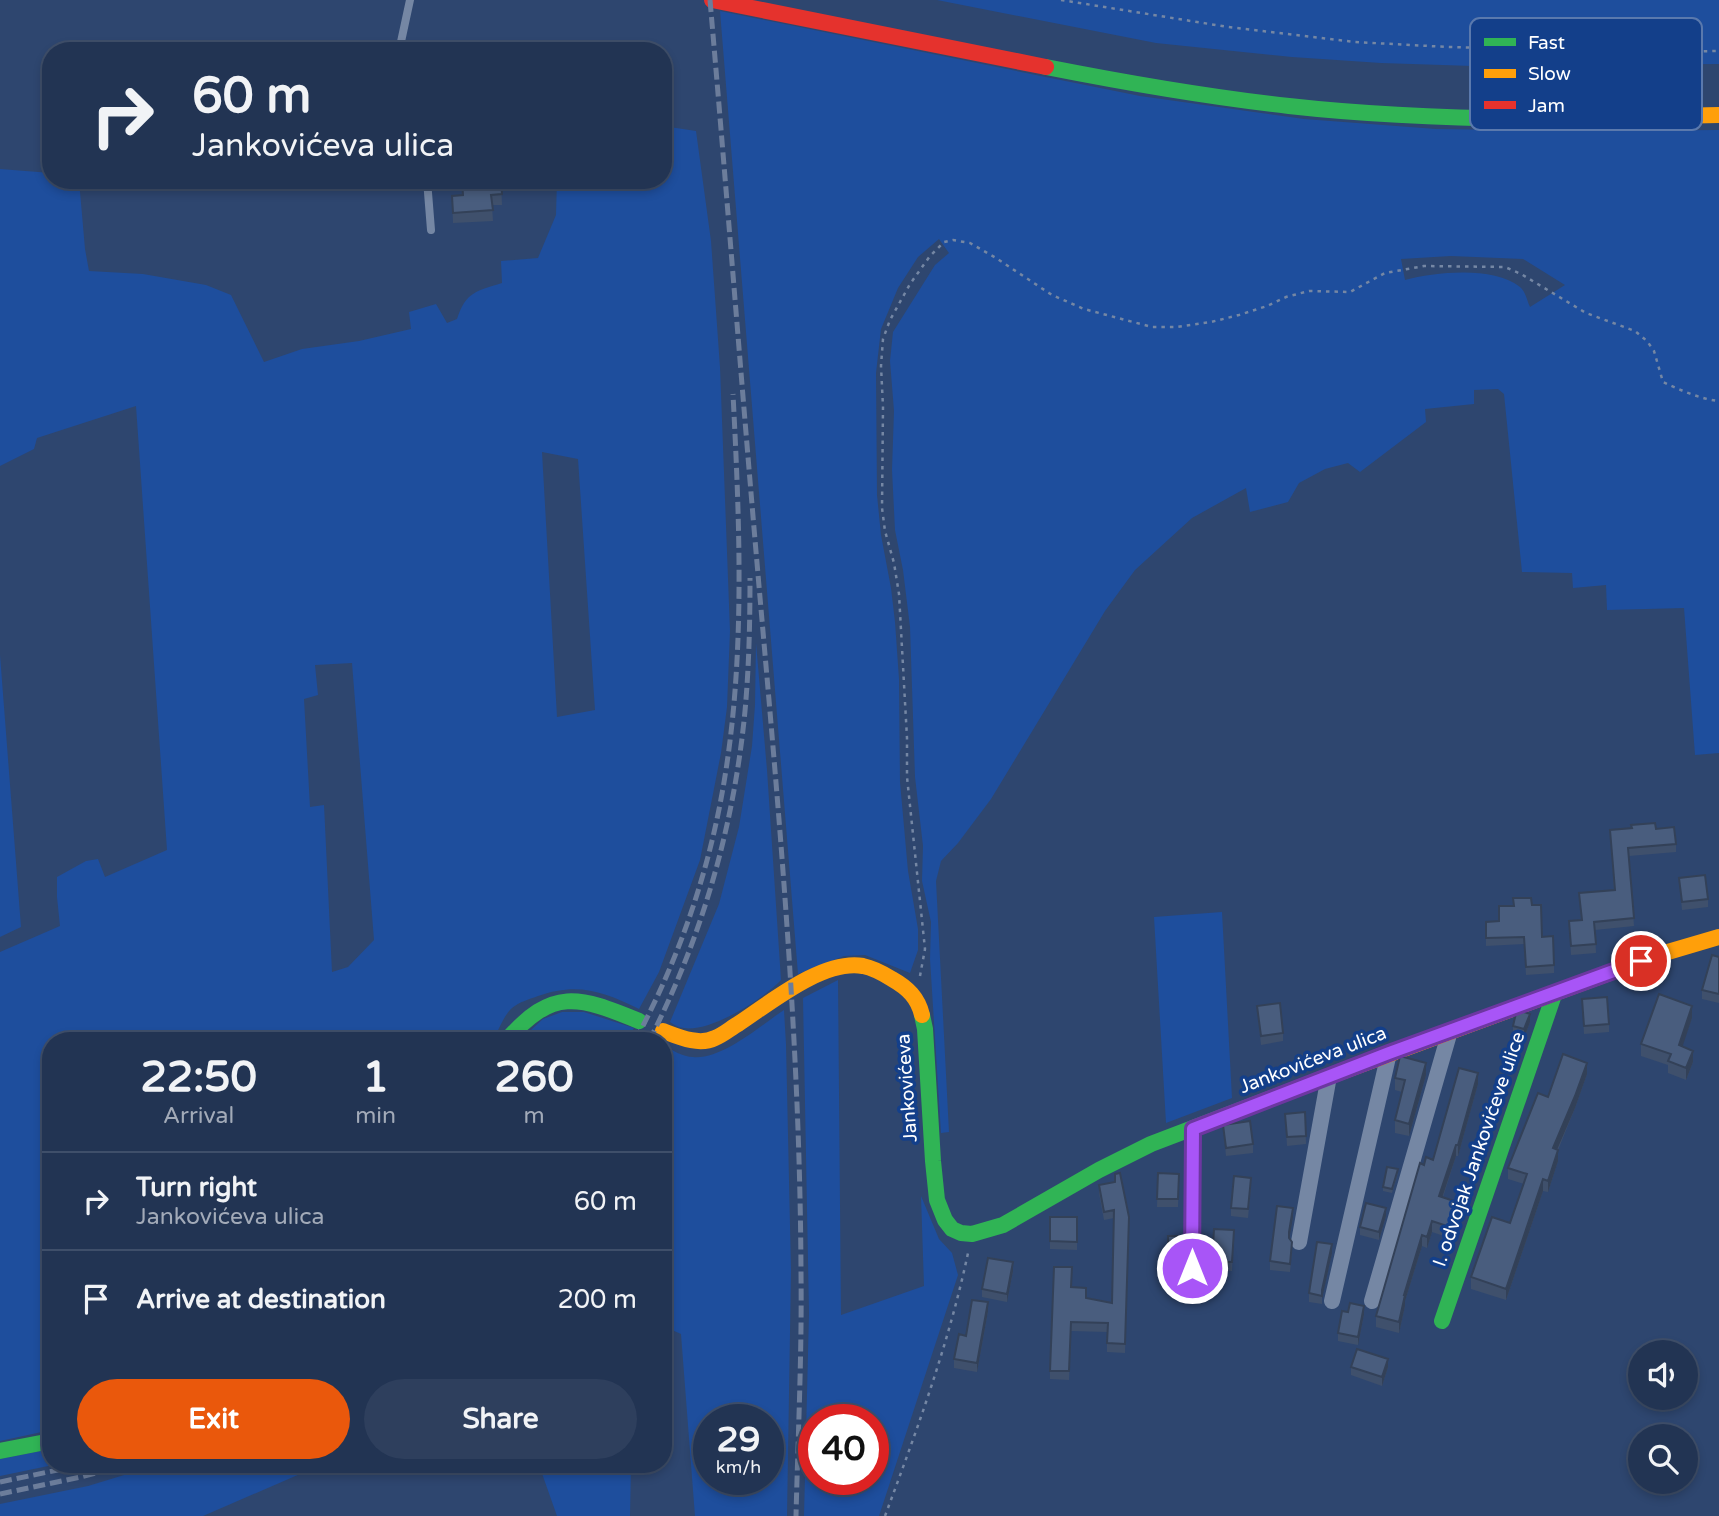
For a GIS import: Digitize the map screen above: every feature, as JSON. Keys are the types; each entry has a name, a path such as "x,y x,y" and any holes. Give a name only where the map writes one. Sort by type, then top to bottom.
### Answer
{"main road":[{"path":"712,0 1136,85 1289,106 1470,118"},
{"name":"Jankovićeva ulica","path":"972,1234 1003,1225 1099,1170 1151,1144 1555,992 1661,954 1719,937"},
{"path":"672,1034 690,1041 713,1039 808,978 841,967 862,966 893,978 916,998"},
{"name":"I. odvojak Jankovićeve ulice","path":"1442,1321 1555,992"},
{"name":"Jankovićeva","path":"916,998 925,1029 937,1200 944,1220 952,1228 961,1233 972,1234"},
{"path":"514,1032 521,1023 558,1002 582,1001 639,1021"},
{"path":"1192,1268 1193,1129"},
{"path":"0,1451 42,1443"}],"street":[{"path":"1372,1301 1450,1031"},
{"path":"1332,1301 1389,1053"},
{"path":"1299,1242 1329,1076"}],"lane":[{"path":"401,42 410,0"},
{"path":"428,189 431,230"}],"path":[{"path":"1062,0 1228,27 1355,42 1470,48"},
{"path":"916,998 925,949 907,776 899,594 882,508 881,366 883,339 890,320 923,265 944,242 953,240 970,243 1052,295 1084,309 1152,327 1211,322 1309,292 1350,292 1385,272 1424,266 1505,267 1586,313 1635,331 1654,351 1663,382 1719,401"},
{"path":"885,1516 938,1364 972,1234"}],"shaded area":[{"path":"937,0 1719,0 1719,64 1702,64 1702,18 1470,18 1470,66 1292,57 1156,43"},
{"path":"720,11 1140,96 1304,119 1470,130 1719,130 1719,753 1695,755 1684,608 1607,610 1606,585 1573,588 1572,573 1522,572 1504,394 1498,389 1474,390 1474,404 1425,409 1426,422 1360,472 1348,463 1325,469 1299,483 1288,502 1250,512 1246,488 1192,518 1135,570 1105,611 991,799 941,861 936,881 949,1132 941,1133 930,959 931,922 922,881 923,846 915,777 910,627 895,530 892,470 894,411 890,361 893,332 935,265 949,253 939,239 918,257 898,288 881,329 876,373 877,495 895,622 899,679 900,782 908,871 918,929 918,950 910,973 865,955 844,956 798,974","holes":["1451,256 1523,259 1565,285 1530,307 1520,287 1495,276 1448,273 1405,280 1401,259"]},
{"path":"672,127 696,131 711,241 720,367 730,631 727,707 700,860 659,972 639,1009 614,997 590,990 552,992 512,1008 498,1032 42,1032 42,1432 0,1441 0,952 60,926 57,877 86,861 98,859 105,877 167,850 136,406 37,438 34,449 0,466 0,169 42,172 42,189 80,189 89,271 143,274 206,285 231,295 264,362 302,349 359,341 411,329 409,312 436,304 447,323 457,319 464,303 473,294 502,283 501,261 538,258 556,215 557,189 672,189","holes":["542,452 578,459 595,710 557,717","352,663 374,940 348,967 332,972 324,805 310,807 304,699 318,695 315,665"]},
{"path":"756,643 781,980 748,1006 719,1021 691,1028 679,1027 670,1022 719,904 739,827 752,746"},
{"path":"0,655 21,927 0,937"},
{"path":"1222,912 1232,1098 1166,1123 1154,917"},
{"path":"838,980 841,1315 924,1286 921,1196 939,1239 952,1253 958,1275 889,1485 889,1404 807,1404 809,1313 803,998"},
{"path":"784,1010 791,1271 787,1516 695,1516 693,1495 784,1495 784,1404 693,1404 693,1490 681,1334 672,1330 672,1050 693,1057 716,1053"},
{"path":"562,1012 584,1012 634,1028 632,1032 529,1032 543,1019"},
{"path":"42,1451 42,1467 0,1476 0,1459"},
{"path":"131,1473 302,1473 203,1516 0,1516 0,1504 88,1486"},
{"path":"542,1473 631,1473 630,1516 557,1516"},
{"path":"805,1495 886,1495 879,1516 804,1516"}],"building":[{"path":"463,189 502,189 502,194 491,195 493,210 453,213 452,196 463,195"},
{"path":"1655,823 1656,829 1674,827 1676,844 1628,848 1634,918 1594,922 1596,944 1571,946 1569,921 1582,920 1579,893 1615,890 1610,830"},
{"path":"1705,875 1708,899 1682,902 1679,878"},
{"path":"1513,898 1531,898 1532,905 1541,905 1542,937 1553,936 1554,965 1526,967 1524,937 1486,938 1486,922 1499,921 1499,906 1514,906"},
{"path":"1712,955 1719,957 1719,994 1702,990"},
{"path":"1659,994 1692,1006 1679,1045 1693,1051 1686,1068 1668,1061 1671,1054 1641,1044"},
{"path":"1607,997 1609,1024 1584,1026 1582,999"},
{"path":"1280,1003 1283,1033 1261,1036 1257,1006"},
{"path":"1521,1011 1530,1014 1524,1029 1513,1026 1516,1013"},
{"path":"1563,1054 1587,1063 1553,1148 1558,1150 1548,1181 1543,1179 1506,1289 1471,1277 1492,1217 1510,1223 1527,1174 1508,1168 1538,1093 1548,1097"},
{"path":"1400,1056 1426,1063 1409,1124 1395,1120 1405,1080 1395,1078"},
{"path":"1459,1068 1478,1073 1458,1145 1439,1196 1460,1203 1453,1228 1432,1221 1427,1237 1422,1235 1399,1322 1376,1316 1420,1163 1424,1165 1426,1157 1433,1160"},
{"path":"1305,1112 1306,1136 1287,1137 1285,1114"},
{"path":"1250,1121 1253,1144 1226,1148 1223,1125"},
{"path":"1387,1167 1398,1169 1392,1189 1383,1187"},
{"path":"1120,1173 1129,1217 1125,1344 1107,1343 1108,1323 1071,1322 1069,1371 1050,1371 1054,1267 1072,1267 1071,1287 1086,1288 1086,1298 1112,1303 1114,1210 1104,1212 1099,1185 1115,1182 1115,1174"},
{"path":"1158,1173 1179,1174 1178,1199 1157,1199"},
{"path":"1234,1176 1251,1178 1248,1209 1231,1208"},
{"path":"1366,1203 1386,1208 1379,1232 1360,1227"},
{"path":"1277,1206 1293,1208 1289,1232 1292,1242 1290,1264 1270,1261"},
{"path":"1050,1217 1077,1217 1077,1242 1050,1241"},
{"path":"1214,1229 1234,1230 1232,1262 1212,1261"},
{"path":"1168,1236 1178,1236 1178,1260 1183,1270 1169,1270"},
{"path":"1317,1242 1332,1244 1322,1296 1309,1293"},
{"path":"988,1258 1013,1262 1007,1294 982,1289"},
{"path":"972,1300 988,1302 977,1363 954,1359 959,1334 966,1336"},
{"path":"1350,1303 1364,1306 1358,1337 1338,1333 1342,1311 1348,1312"},
{"path":"1357,1349 1388,1359 1382,1377 1351,1367"}],"railway":[{"path":"710,0 793,1014 801,1272 796,1516"},
{"path":"639,1032 675,955 692,910 720,807 729,748 735,690 739,571 733,394"},
{"path":"653,1032 700,922 733,797 745,711 750,578"},
{"path":"0,1482 43,1473"},
{"path":"0,1494 96,1473"}],"traffic: fast":[{"path":"1046,67 1168,89 1289,106 1470,118"},
{"path":"1442,1321 1555,992"},
{"path":"515,1032 538,1012 553,1004 567,1001 599,1006 639,1021"},
{"path":"922,1015 937,1200 945,1220 952,1229 961,1233 972,1234 1003,1225 1099,1170 1151,1144 1298,1088"},
{"path":"0,1451 42,1443"}],"traffic: slow":[{"path":"1702,115 1719,115"},
{"path":"1298,1088 1661,954 1719,937"},
{"path":"672,1034 702,1041 718,1037 798,984 831,969 847,966 871,968 898,982 915,999 922,1015"},
{"path":"1192,1268 1193,1129"}],"traffic: jam":[{"path":"712,0 1046,67"}],"route":[{"path":"1192,1268 1193,1129 1389,1053 1641,961"}]}
